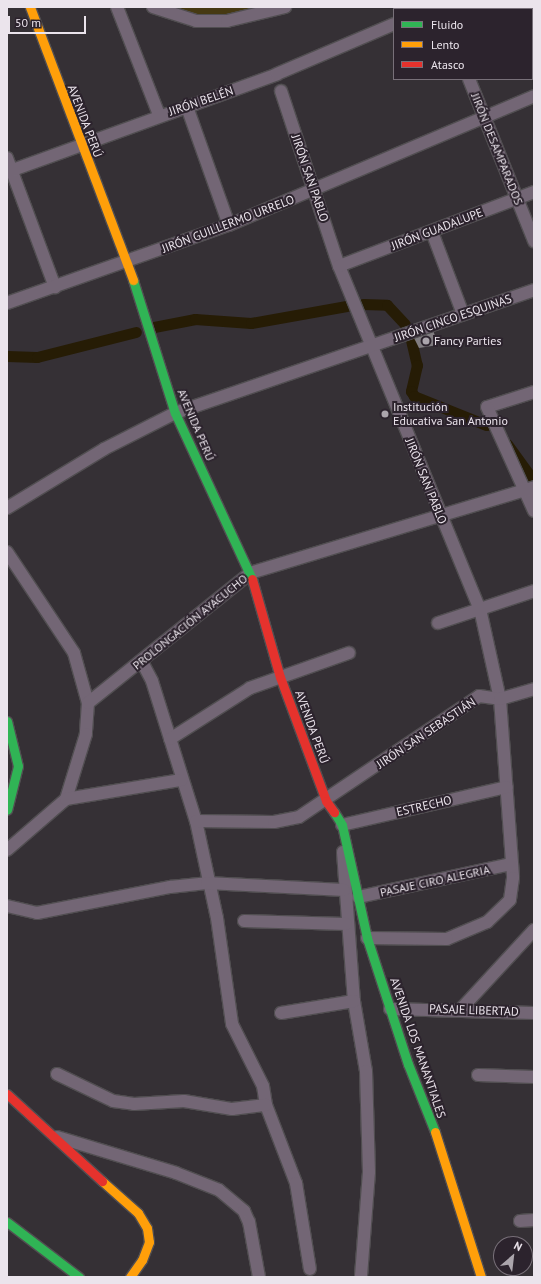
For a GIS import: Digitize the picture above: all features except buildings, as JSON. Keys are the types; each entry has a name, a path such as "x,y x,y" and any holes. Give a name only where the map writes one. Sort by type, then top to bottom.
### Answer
{"street":[{"name":"AVENIDA PERÚ","path":"30,7 127,263 175,414 250,573 280,677 326,801 342,825"},
{"path":"117,7 159,114"},
{"path":"152,7 196,21 227,21 285,7"},
{"name":"JIRÓN BELÉN","path":"10,171 82,145 159,114 187,107 276,74 393,24"},
{"name":"JIRÓN DESAMPARADOS","path":"469,80 534,241"},
{"name":"JIRÓN SAN PABLO","path":"281,91 339,266 439,515 480,609 500,699 513,884 510,900 474,930 447,940 367,938"},
{"name":"JIRÓN GUILLERMO URRELO","path":"7,303 127,263 229,225 315,190 484,116 534,96"},
{"path":"187,107 229,225"},
{"path":"7,158 10,171 55,287"},
{"name":"JIRÓN GUADALUPE","path":"339,266 432,232 534,192"},
{"path":"432,232 463,314"},
{"name":"JIRÓN CINCO ESQUINAS","path":"7,508 104,449 175,414 534,290"},
{"path":"534,392 487,407 529,488 534,511"},
{"name":"PROLONGACIÓN AYACUCHO","path":"88,703 142,662 250,573 529,488"},
{"path":"7,552 74,653 88,703 86,734 66,799"},
{"path":"438,623 534,591"},
{"path":"170,739 250,688 349,654"},
{"path":"142,662 152,681 181,780 196,821 207,883 217,918 232,1024 263,1086 266,1105 296,1183 310,1269"},
{"name":"JIRÓN SAN SEBASTIÁN","path":"196,821 289,820 326,801 480,696 500,699 534,689"},
{"path":"7,721 18,766 7,810"},
{"path":"7,850 66,799 181,780"},
{"name":"ESTRECHO","path":"342,825 507,787"},
{"name":"AVENIDA LOS MANANTIALES","path":"342,825 367,938 390,1008 447,1164 481,1277"},
{"path":"346,842 344,890 346,924 354,1001 366,1070 369,1172 361,1277"},
{"name":"PASAJE CIRO ALEGRIA","path":"358,897 511,864"},
{"path":"7,906 37,914 170,887 207,883 344,890"},
{"path":"244,921 346,924"},
{"path":"461,1009 534,930"},
{"path":"281,1013 354,1001"},
{"name":"PASAJE LIBERTAD","path":"390,1008 533,1011"},
{"path":"57,1074 83,1090 113,1101 134,1104 184,1102 232,1109 266,1105"},
{"path":"478,1075 534,1078"},
{"path":"7,1094 138,1213 147,1228 149,1242 142,1260 130,1277"},
{"path":"52,1135 176,1173 219,1190 244,1211 249,1222 259,1277"},
{"path":"520,1221 534,1220"},
{"path":"7,1222 79,1277"}],"shaded area":[{"path":"163,7 268,7 231,16 197,19"}],"waterway":[{"path":"363,304 387,305 405,324"},
{"path":"154,327 195,319 251,323 346,306"},
{"path":"7,356 37,357 136,332"},
{"path":"411,340 417,365 411,391 414,396 486,425"},
{"path":"507,444 531,477"}],"traffic: fast":[{"path":"133,280 175,413 252,579"},
{"path":"7,721 18,766 7,810"},
{"path":"334,812 342,825 367,938 408,1064 435,1132"},
{"path":"7,1222 79,1277"}],"traffic: slow":[{"path":"30,7 133,280"},
{"path":"435,1132 481,1277"},
{"path":"102,1181 138,1213 147,1228 149,1242 142,1260 130,1277"}],"traffic: jam":[{"path":"252,579 280,677 326,801 334,812"},
{"path":"7,1094 102,1181"}],"place":[{"name":"Fancy Parties","path":"426,341"},
{"name":"Institución Educativa San Antonio","path":"385,414"}]}
